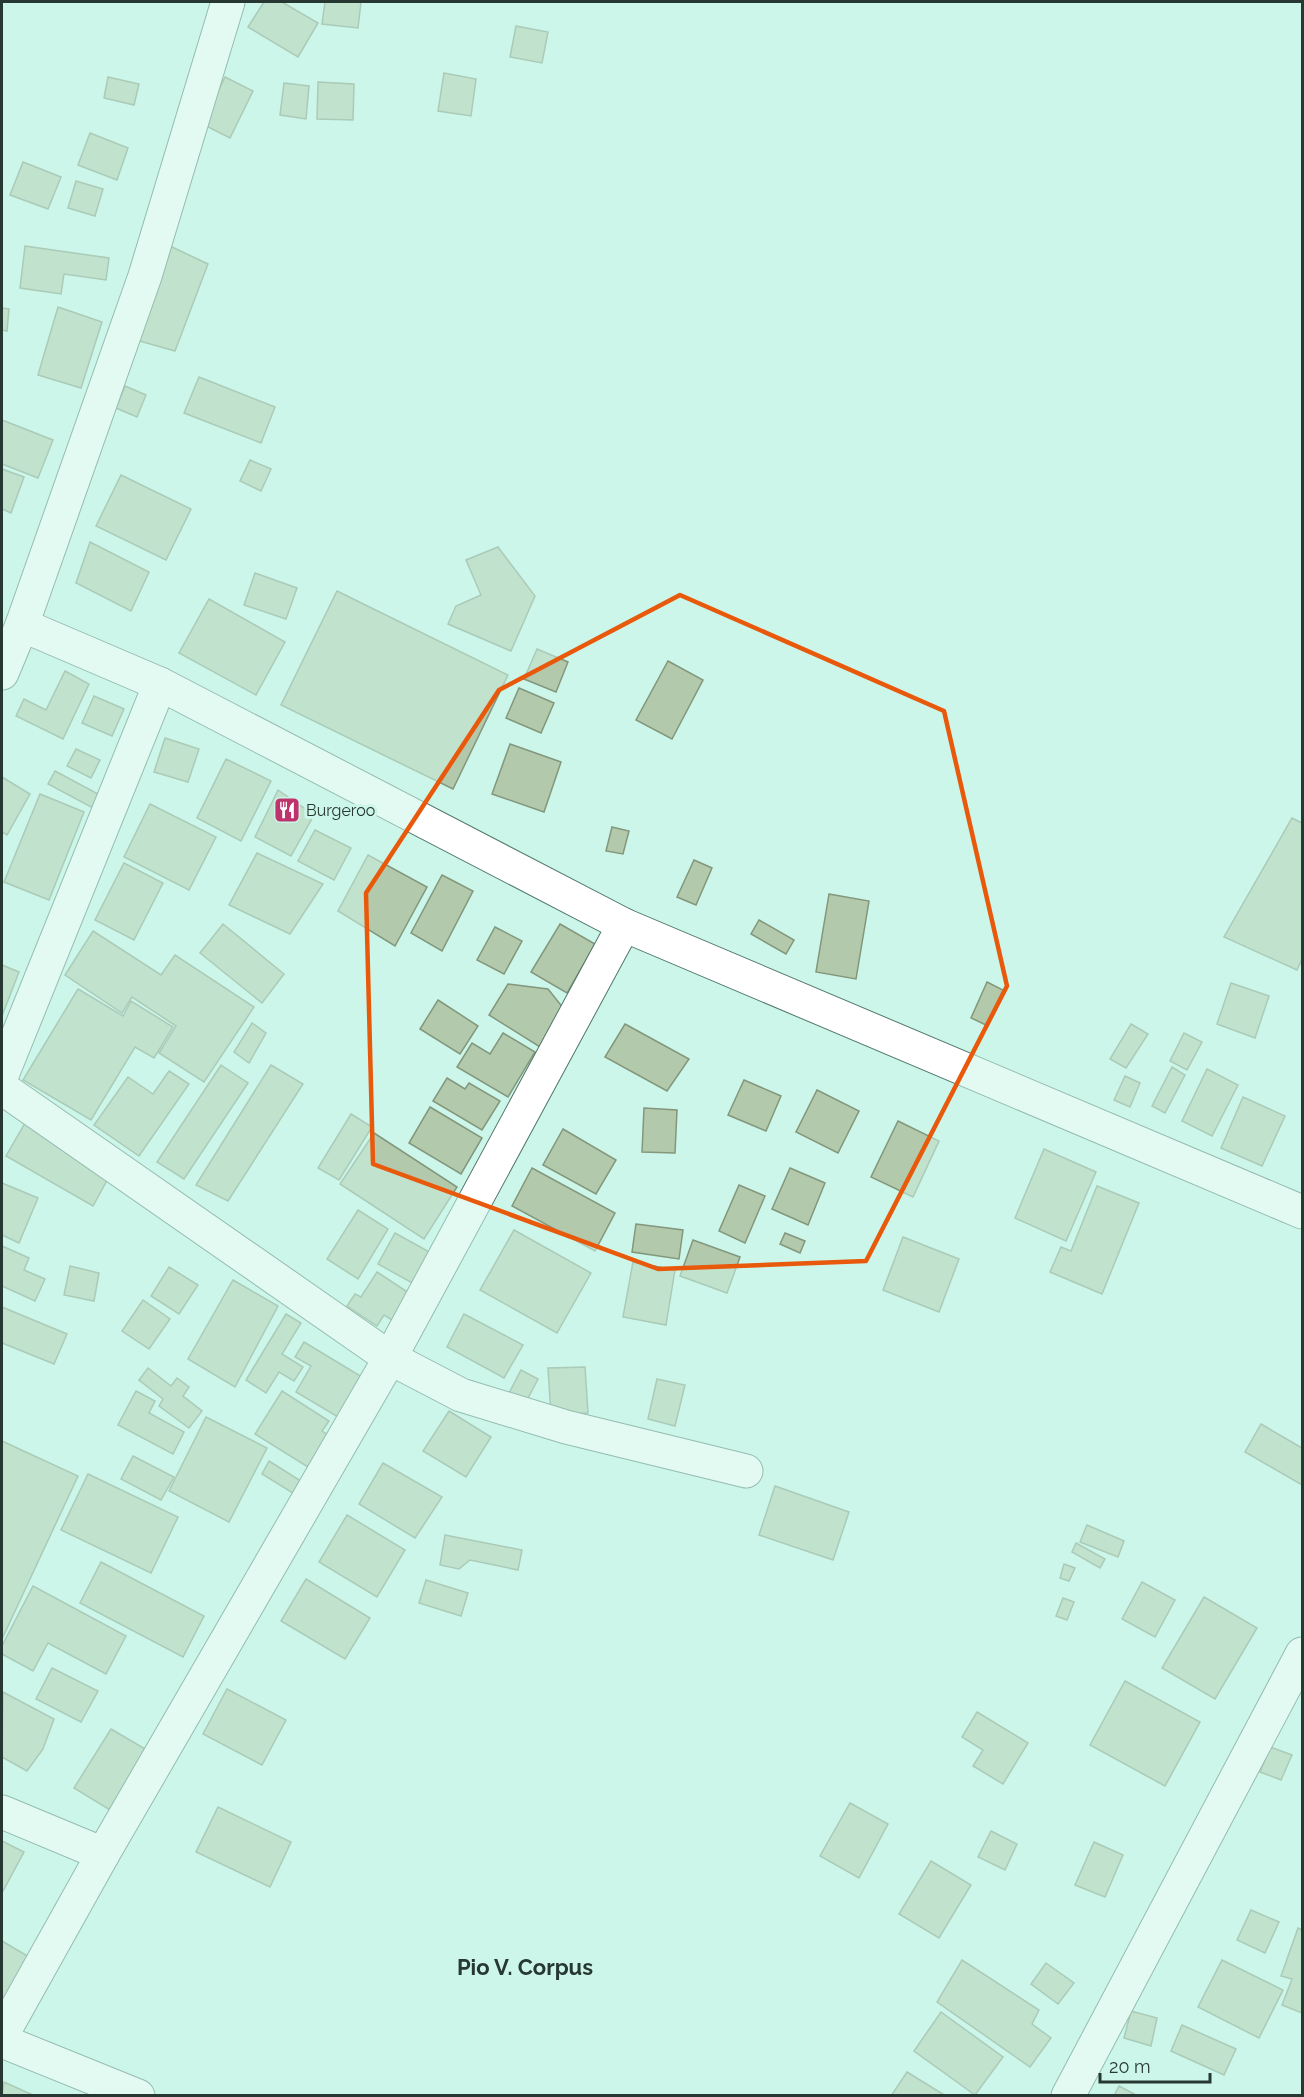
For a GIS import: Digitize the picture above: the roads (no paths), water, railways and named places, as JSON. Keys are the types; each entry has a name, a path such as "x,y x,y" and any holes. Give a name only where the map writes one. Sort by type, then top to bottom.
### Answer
{"street":[{"path":"2,673 22,625 145,276 228,2"},
{"path":"22,625 160,684 624,925 1302,1212"},
{"path":"2,1076 160,684"},
{"path":"2,2035 103,1854 390,1358 624,925"},
{"path":"2,1088 390,1358 461,1395 566,1427 746,1471"},
{"path":"1068,2096 1302,1654"},
{"path":"2,1812 103,1854"},
{"path":"2,2041 138,2096"}],"place":[{"name":"Burgeroo","path":"287,810"}],"district":[{"name":"Pio V. Corpus","path":"525,1967"}]}
